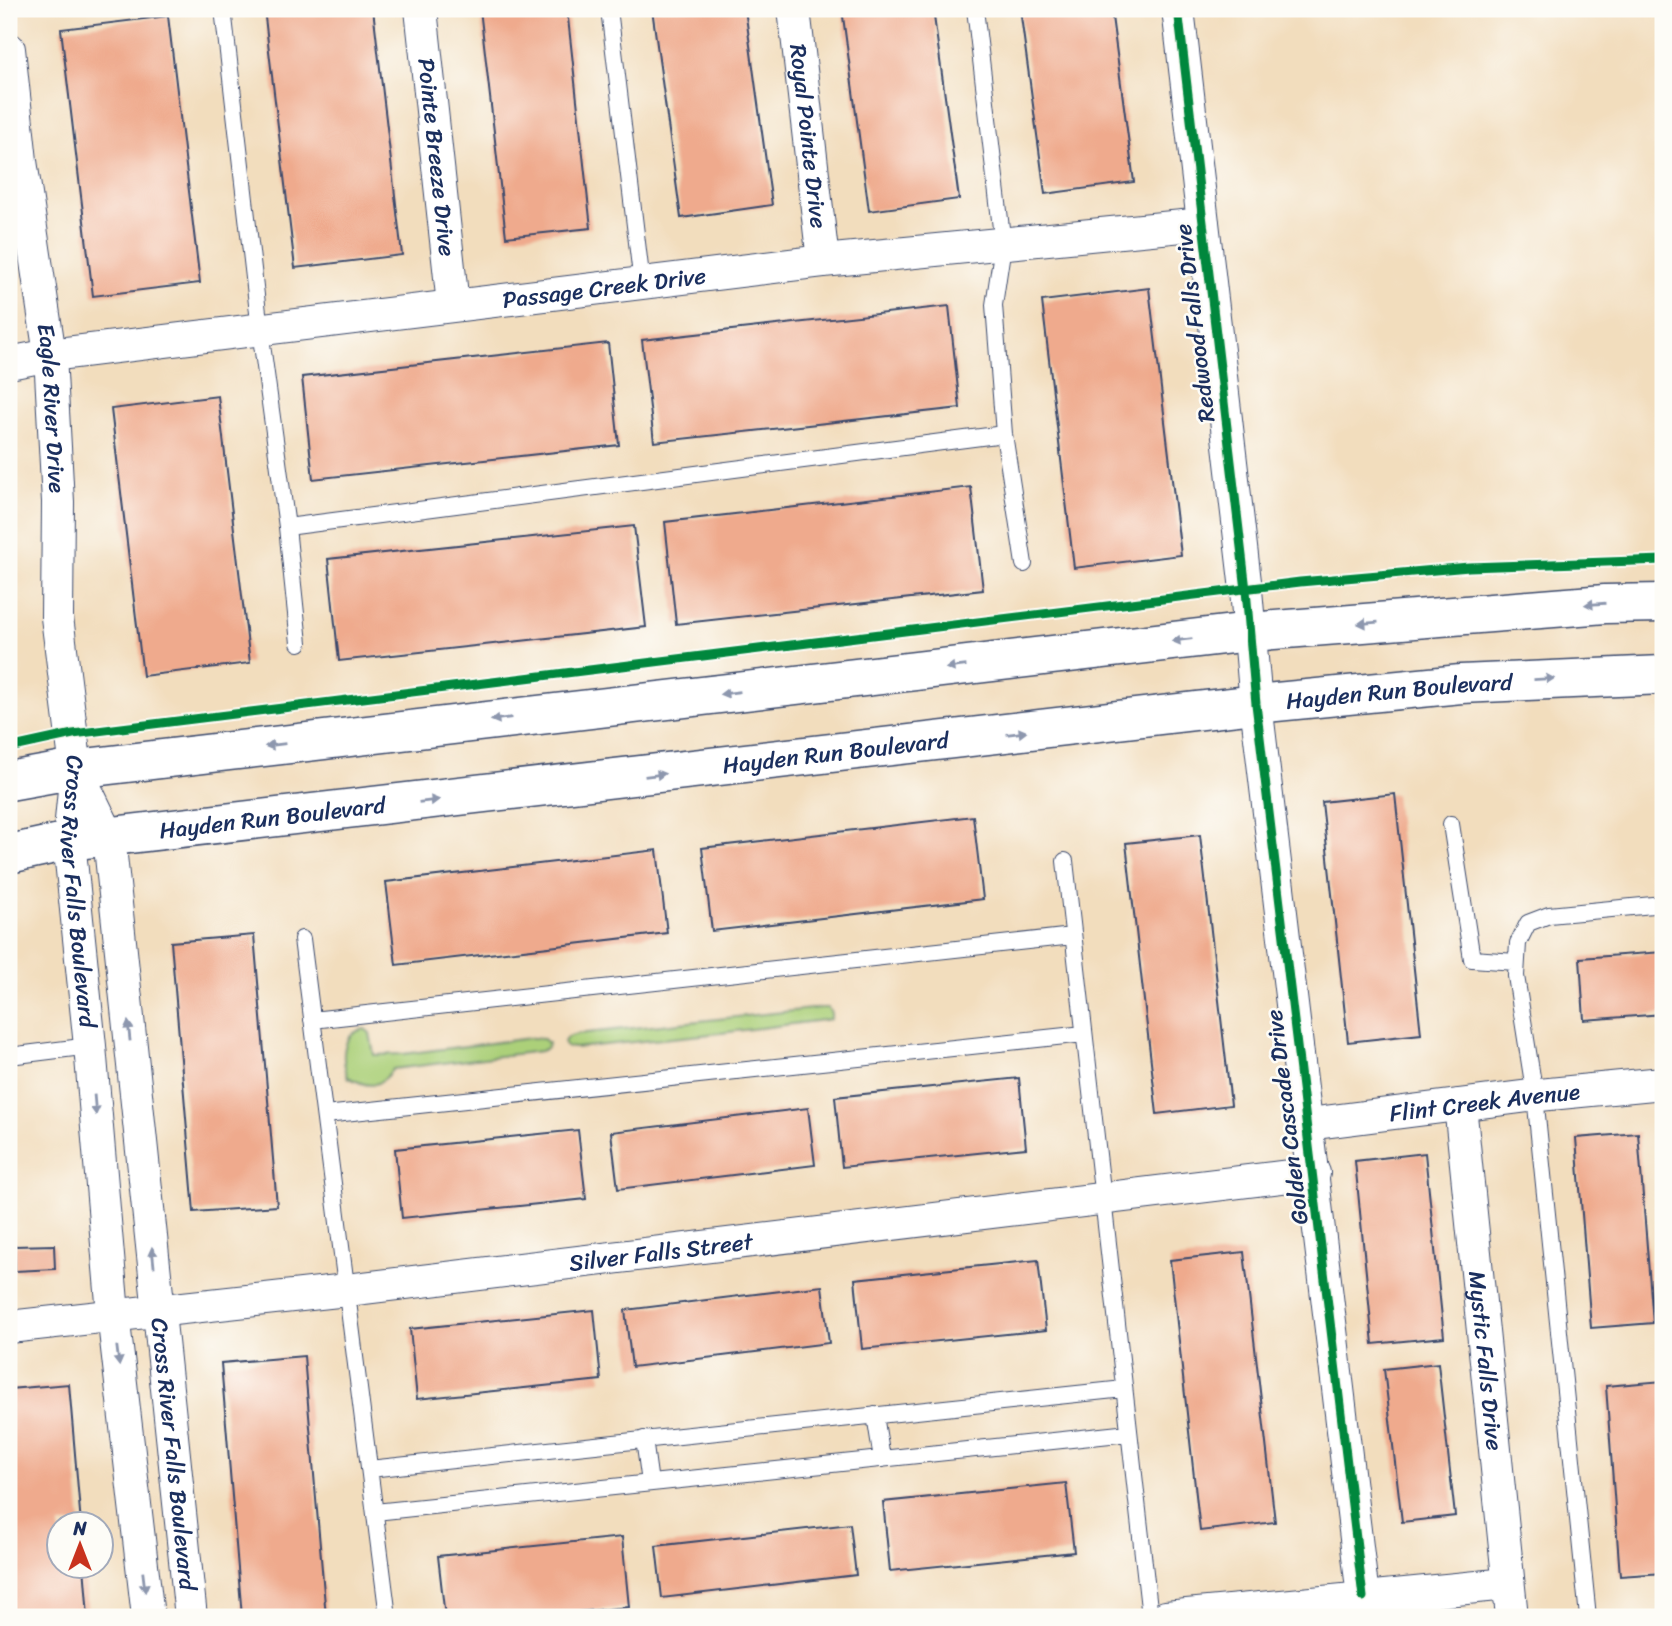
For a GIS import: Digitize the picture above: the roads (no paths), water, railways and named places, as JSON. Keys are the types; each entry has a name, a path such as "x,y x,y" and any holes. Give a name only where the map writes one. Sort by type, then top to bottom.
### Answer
{"main road":[{"path":"9,781 76,769 1250,632 1605,604 1663,603"},
{"name":"Hayden Run Boulevard","path":"9,854 69,841 1256,704 1461,684 1663,675"}],"street":[{"name":"Pointe Breeze Drive","path":"421,9 453,305"},
{"name":"Royal Pointe Drive","path":"794,9 823,261"},
{"name":"Redwood Falls Drive","path":"1178,9 1250,632"},
{"name":"Eagle River Drive","path":"9,49 15,162 50,355 58,502 57,617 76,769"},
{"name":"Passage Creek Drive","path":"9,363 50,355 823,261 1203,224"},
{"name":"Golden Cascade Drive","path":"1250,632 1256,704 1363,1597"},
{"name":"Cross River Falls Boulevard","path":"76,769 109,837 191,1617"},
{"name":"Cross River Falls Boulevard","path":"76,769 69,841 113,1314 148,1617"},
{"name":"Flint Creek Avenue","path":"1308,1124 1663,1083"},
{"name":"Mystic Falls Drive","path":"1460,1105 1512,1617"},
{"name":"Silver Falls Street","path":"9,1327 346,1290 1314,1173"},
{"path":"1166,1617 1292,1611 1363,1597 1508,1584"}],"lane":[{"path":"223,9 299,643"},
{"path":"609,9 642,284"},
{"path":"975,9 1003,245 994,305 1004,434 1024,564"},
{"path":"287,527 1004,434"},
{"path":"1451,824 1472,959 1516,962"},
{"path":"1065,861 1150,1617"},
{"path":"1588,1617 1535,1096 1516,962 1518,943 1528,923 1549,915 1663,904"},
{"path":"312,1020 1073,936"},
{"path":"302,939 388,1617"},
{"path":"325,1115 1084,1034"},
{"path":"9,1056 90,1046"},
{"path":"369,1469 1124,1389"},
{"path":"875,1415 882,1459"},
{"path":"375,1512 1129,1433"},
{"path":"644,1440 650,1483"}]}
